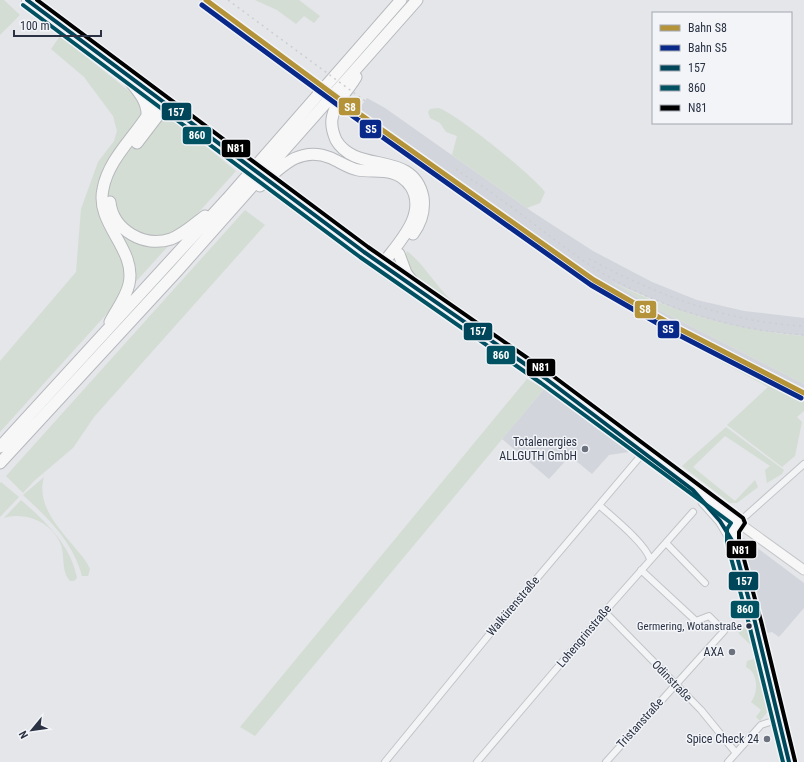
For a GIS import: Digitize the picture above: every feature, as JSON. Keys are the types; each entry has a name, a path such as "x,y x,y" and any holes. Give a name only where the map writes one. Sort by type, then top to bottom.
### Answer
{"highway":[{"path":"0,447 227,199 401,0"},
{"path":"0,463 107,348 417,0"},
{"path":"367,57 335,109 332,123 333,133 339,144 353,156 397,166 406,171 416,181 422,193 423,213 416,230 406,238 385,267"},
{"path":"124,74 142,97 148,111 149,118"},
{"path":"163,103 149,118 119,167 111,184 109,196 110,206 114,216 127,232 140,239 153,241 171,238 189,229 227,199"},
{"path":"99,340 123,298 129,284 130,270 125,253 107,219 103,206 102,190 107,174 113,164 140,133"},
{"path":"225,216 288,161 299,155 314,153 329,157 357,170 393,173 406,181 413,190 416,200 416,211 406,238"},
{"path":"396,251 406,273 422,294"}],"main road":[{"path":"27,0 280,190 422,294 566,394 804,570"},
{"path":"694,490 720,521 733,542"},
{"path":"739,522 733,530 733,542 789,762"}],"street":[{"name":"Walkürenstraße","path":"385,762 493,630 644,452"},
{"path":"739,522 804,464"},
{"path":"599,505 636,541 648,554 650,559"},
{"name":"Lohengrinstraße","path":"477,762 650,559 693,512"},
{"path":"666,543 705,583"},
{"name":"Tristanstraße","path":"606,762 724,632 709,616 696,621 641,570"},
{"name":"Odinstraße","path":"605,612 704,713 736,753"},
{"path":"728,762 761,725 779,719"}],"shaded area":[{"path":"0,0 4,0 20,15 0,35"},
{"path":"255,0 299,0 320,16 314,23 304,16 296,24 277,10"},
{"path":"60,36 163,118 174,120 236,171 0,432 0,361 76,272 81,209 98,162 114,141 117,131 113,116 84,77 51,49"},
{"path":"367,98 385,108 534,213 593,251 652,282 697,300 744,311 804,318 804,336 742,329 680,311 614,283 651,306 804,384 804,400 643,314 536,246 355,114"},
{"path":"438,108 476,132 538,184 545,192 540,203 527,208 452,155 457,136 446,132 440,123 430,118 428,112 430,109"},
{"path":"460,191 536,246 643,314 804,400 804,411 797,417 802,422 795,456 782,467 727,425 768,387 640,318 587,285 457,194"},
{"path":"245,210 265,225 94,417 73,448 34,481 23,493 6,476"},
{"path":"407,251 419,262 451,300 730,506 728,508 622,429 454,310 422,284 415,276 409,268 406,260"},
{"path":"608,280 656,301 703,318 752,329 804,336 804,384 651,306"},
{"path":"527,379 544,389 255,736 240,727"},
{"path":"544,389 629,452 609,455 592,474 570,456 549,479 502,439"},
{"path":"726,427 784,470 782,474 767,483 765,470 770,466 725,436 693,467 735,501 755,480 758,487 737,503 730,503 682,466"},
{"path":"44,477 42,489 44,501 49,513 63,534 87,563 90,569 88,576 82,576 73,552 51,522 23,495"},
{"path":"1,482 19,497 0,517 0,483"},
{"path":"21,500 48,525 63,544 74,566 77,578 74,581 70,581 65,573 61,545 52,531 45,525 30,518 12,516 4,518"},
{"path":"744,538 804,583 804,608 779,637 772,632 764,634 739,539"},
{"path":"749,624 756,648 755,649 738,633"},
{"path":"757,658 770,709 760,721 756,717 761,710 751,702 756,689 755,678 746,667 747,661"}],"railway":[{"path":"228,0 365,101"},
{"path":"456,169 523,215 588,264 625,286 699,316 751,328 804,335"},
{"path":"589,259 666,295 720,313 776,324 804,326"}],"rail line":[{"name":"S8","path":"206,0 357,112 594,280 674,326 804,393"},
{"name":"S5","path":"202,5 354,117 591,285 671,331 801,398"}],"transit line":[{"name":"157","path":"27,0 364,252 545,378 693,490 720,521 733,542 755,622 789,762"},
{"name":"N81","path":"37,0 368,247 549,373 743,518 745,523 739,532 739,541 761,621 795,761"},
{"name":"860","path":"23,5 360,257 541,383 731,523 727,529 727,543 749,624 783,762"}],"place":[{"name":"Totalenergies ALLGUTH GmbH","path":"585,449"},
{"name":"Germering, Wotanstraße","path":"749,626"},
{"name":"AXA","path":"732,652"},
{"name":"Spice Check 24","path":"767,739"}]}
